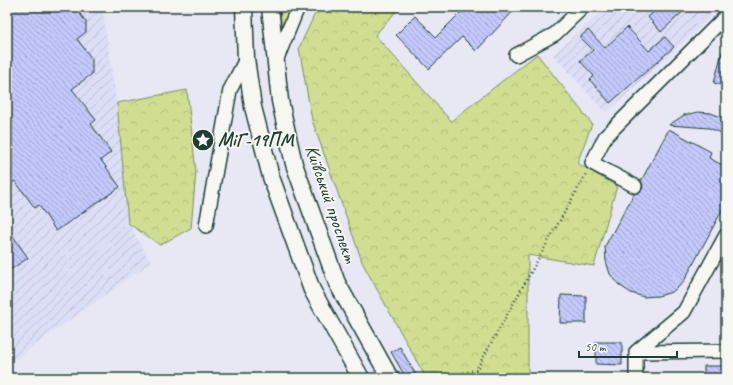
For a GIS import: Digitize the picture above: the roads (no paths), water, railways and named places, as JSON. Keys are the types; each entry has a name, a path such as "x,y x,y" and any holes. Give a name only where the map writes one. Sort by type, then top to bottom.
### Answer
{"main road":[{"path":"244,7 246,59 253,107 271,177 312,290 361,378"},
{"name":"Київський проспект","path":"270,7 280,101 294,164 337,282 390,378"},
{"path":"246,59 256,68 266,67 275,63"},
{"path":"253,107 259,96 269,94 280,101"}],"street":[{"path":"275,63 298,7"},
{"path":"516,54 555,34 583,7"},
{"path":"635,186 592,163 605,137 720,30 726,16"},
{"path":"206,226 230,90 246,59"},
{"path":"636,352 684,312 726,235"},
{"path":"636,352 726,351"},
{"path":"636,352 636,378"}],"place":[{"name":"МіГ-19ПМ","path":"203,140"}]}
